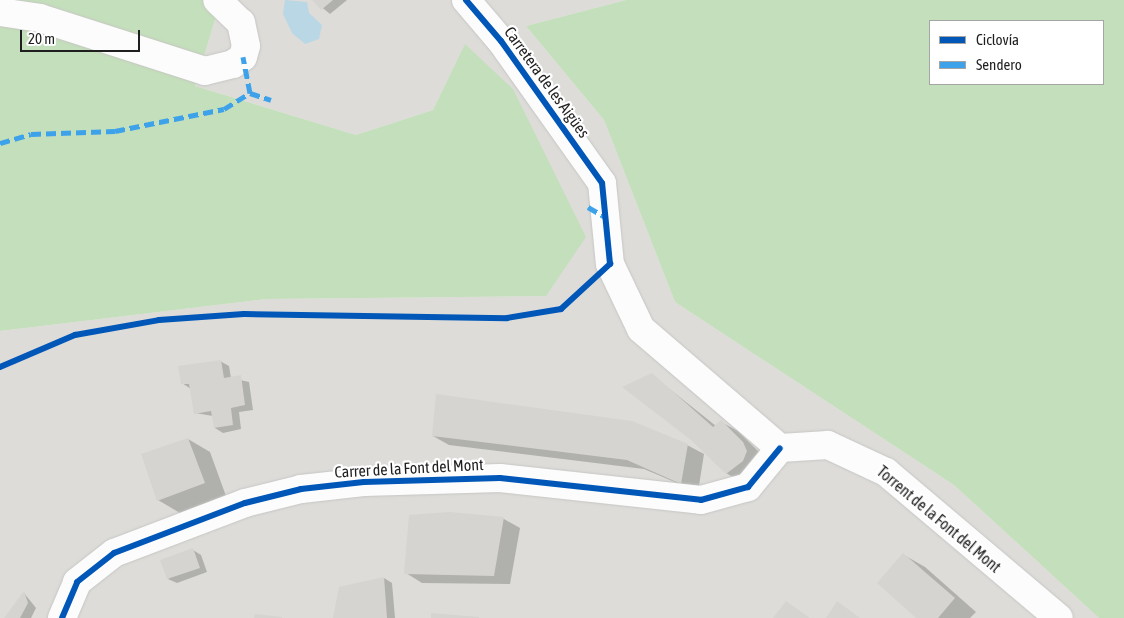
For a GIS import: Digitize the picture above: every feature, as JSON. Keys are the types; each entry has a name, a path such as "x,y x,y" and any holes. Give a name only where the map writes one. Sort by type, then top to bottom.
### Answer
{"street":[{"path":"0,12 40,18 189,68 220,70 243,57 246,46 241,23 217,0"},
{"name":"Carretera de les Aigües","path":"466,0 501,41 602,183 610,264 641,329 780,448"},
{"name":"Torrent de la Font del Mont","path":"780,448 828,445 886,472 1059,618"},
{"name":"Carrer de la Font del Mont","path":"62,618 78,582 114,553 245,503 301,489 373,481 500,478 701,500 748,487 780,448"}],"shaded area":[{"path":"221,0 626,0 526,26 604,120 675,302 954,485 1099,618 0,618 0,331 267,299 546,296 465,45 433,110 356,135 195,86"}],"green space":[{"path":"0,0 221,0 195,86 356,135 433,110 465,44 513,89 586,237 546,296 267,299 0,331"},
{"path":"626,0 1124,0 1124,618 1099,618 954,485 675,302 604,120 526,26"}],"water":[{"path":"285,0 307,2 309,13 322,25 319,39 305,44 292,33 283,14"}],"building":[{"path":"312,0 333,0 321,10"},
{"path":"221,360 224,378 241,375 245,405 231,408 233,425 214,428 211,411 194,414 189,384 181,384 178,366"},
{"path":"652,373 713,427 721,420 743,442 747,451 743,461 726,474 691,440 622,387"},
{"path":"436,394 632,421 688,444 681,484 627,460 432,436"},
{"path":"188,438 205,483 157,501 141,454"},
{"path":"449,512 504,517 494,576 404,574 409,515"},
{"path":"193,548 200,568 167,579 160,560"},
{"path":"903,553 955,598 938,618 916,618 877,583"},
{"path":"384,577 387,618 333,618 339,587"},
{"path":"24,591 28,603 20,618 4,618"},
{"path":"786,601 810,618 773,618"},
{"path":"837,601 860,618 826,618"},
{"path":"431,613 479,617 479,618 431,618"},
{"path":"255,614 282,617 282,618 254,618"}],"marked path":[{"path":"0,143 31,134 115,131 224,109 250,93 243,57"},
{"path":"250,93 271,100"},
{"path":"588,207 605,217"}],"cycle path":[{"path":"0,367 75,335 159,320 244,314 507,318 561,309 610,264 602,183 501,41 466,0"},
{"path":"62,618 77,582 114,553 245,503 301,489 364,482 500,478 701,500 748,487 780,448"}]}
